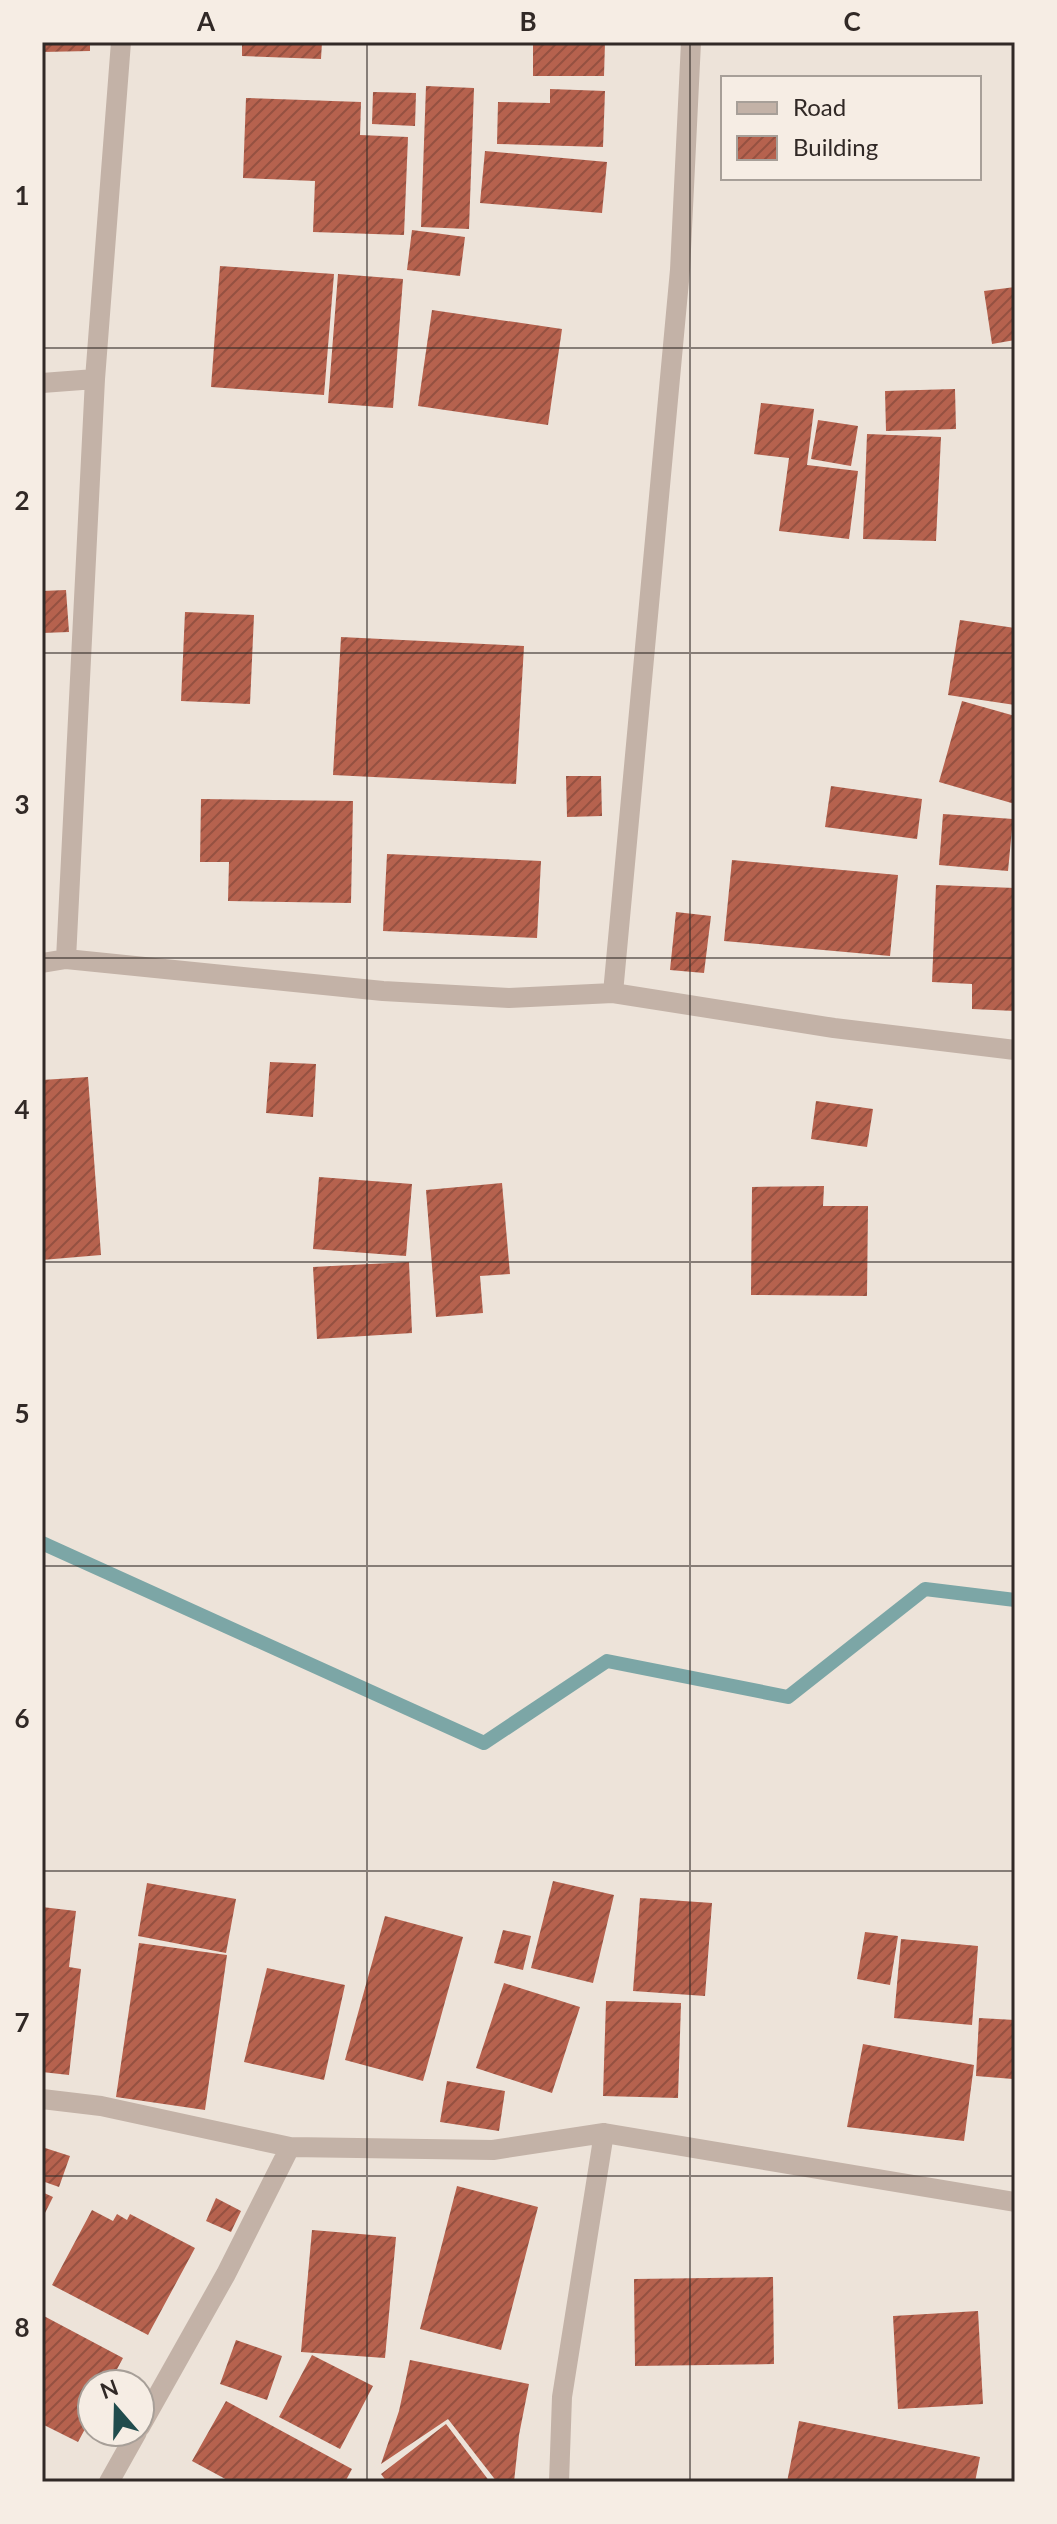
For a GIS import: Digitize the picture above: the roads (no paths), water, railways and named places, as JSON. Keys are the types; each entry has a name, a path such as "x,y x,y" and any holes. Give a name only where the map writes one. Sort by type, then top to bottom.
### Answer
{"street":[{"path":"66,959 95,379 121,42"},
{"path":"613,993 680,270 691,42"},
{"path":"42,383 95,379"},
{"path":"42,963 66,959 383,991 509,998 613,993 834,1028 1015,1050"},
{"path":"42,2099 101,2106 290,2147 493,2150 604,2133 1015,2202"},
{"path":"559,2482 562,2397 604,2133"},
{"path":"156,2400 226,2274 290,2147"},
{"path":"109,2482 129,2448"}],"waterway":[{"path":"42,1543 484,1743 607,1661 788,1697 925,1589 1015,1600"}]}
